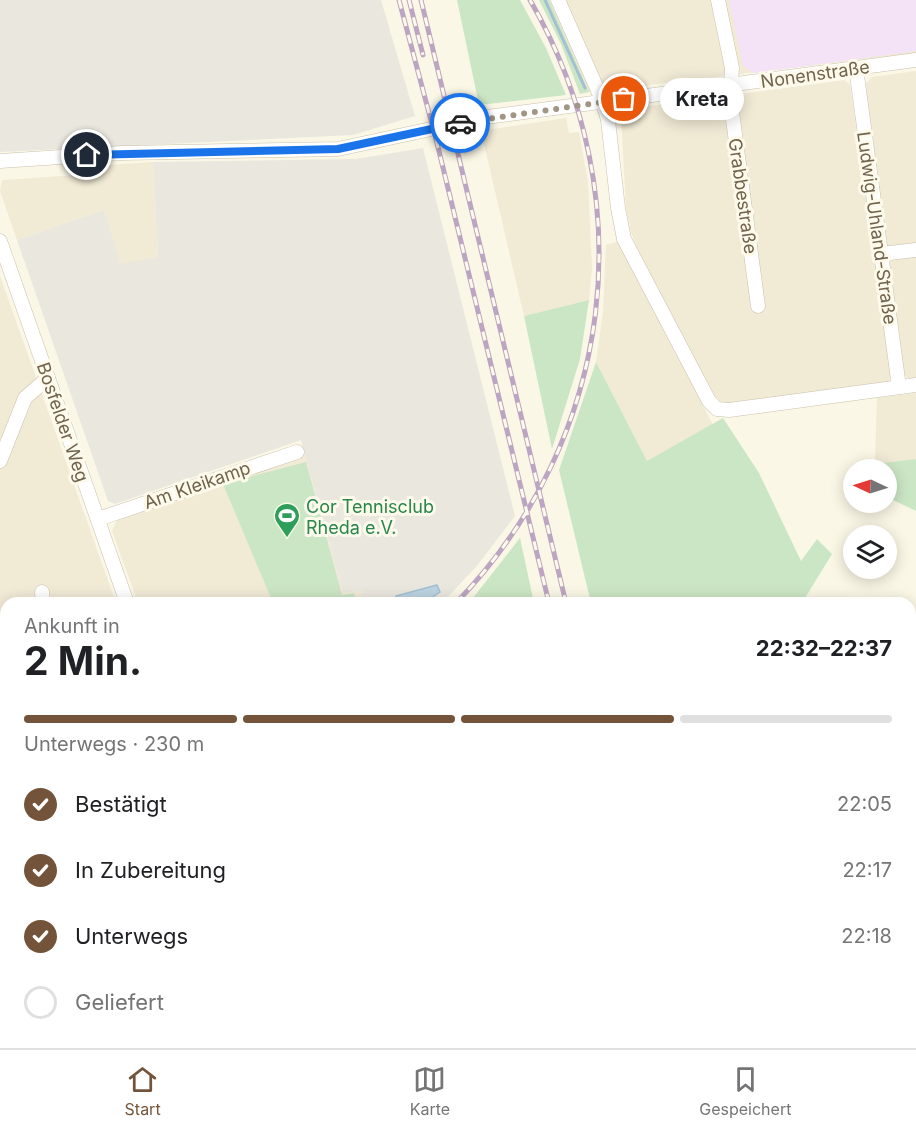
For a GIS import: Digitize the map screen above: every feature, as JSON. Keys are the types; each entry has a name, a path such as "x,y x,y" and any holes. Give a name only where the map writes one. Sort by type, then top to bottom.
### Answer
{"street":[{"path":"558,0 603,102 608,120 618,208 624,239 709,400 717,409 729,410 916,385"},
{"name":"Grabbestraße","path":"718,0 732,69 730,85 758,306"},
{"name":"Nonenstraße","path":"0,161 122,153 338,149 479,118 916,60"},
{"name":"Ludwig-Uhland-Straße","path":"856,68 899,387"},
{"name":"Bosfelder Weg","path":"0,241 125,597"},
{"path":"881,254 916,250"},
{"path":"0,461 25,398 48,378"},
{"name":"Am Kleikamp","path":"98,519 297,452"}],"shaded area":[{"path":"0,0 381,0 415,116 353,135 0,152"},
{"path":"549,0 916,0 916,53 589,92"},
{"path":"729,0 916,0 916,51 754,73 743,66"},
{"path":"916,71 916,379 911,380 903,374 865,85 872,77"},
{"path":"844,80 850,85 893,375 887,383 727,405 716,398 638,251 631,232 626,207 621,115 626,109"},
{"path":"566,118 569,133 579,132 588,182 592,268 589,300 524,316 481,131"},
{"path":"423,148 515,516 476,567 448,597 363,597 361,590 343,594 301,440 115,504 108,501 17,240 104,210 121,264 158,257 153,162 356,159"},
{"path":"153,162 158,257 121,265 104,210 17,240 0,191 2,180 79,175 79,167"},
{"path":"619,241 713,425 647,461 596,362 603,312 606,245"},
{"path":"0,276 114,597 0,597"},
{"path":"916,393 916,459 897,461 897,459 875,459 877,398"},
{"path":"305,454 343,594 361,590 363,597 136,597 112,531 117,520"}],"green space":[{"path":"457,0 520,0 546,48 566,95 479,105"},
{"path":"539,0 549,0 589,92 580,94 561,44"},
{"path":"589,300 580,359 552,449 524,316"},
{"path":"596,362 647,461 723,418 759,473 801,561 817,539 832,554 806,597 590,597 559,470"},
{"path":"916,459 916,511 897,502 897,461"},
{"name":"Cor Tennisclub Rheda e.V.","path":"306,462 342,595 354,593 355,597 270,597 223,484"},
{"path":"520,538 533,597 474,597"}],"water":[{"path":"437,585 440,592 433,597 396,596"}],"waterway":[{"path":"545,0 585,88"}],"railway":[{"path":"399,0 437,143 548,597"},
{"path":"409,0 423,55"},
{"path":"421,0 565,597"},
{"path":"461,597 510,538 551,467 579,392 595,314 599,234 589,154 566,76 530,0"}],"way so far":[{"path":"460,123 487,117 624,99"}],"place":[{"name":"Kreta","path":"624,99"},
{"name":"Cor Tennisclub Rheda e.V.","path":"287,539"}],"route":[{"path":"87,155 338,149 460,123"}]}
